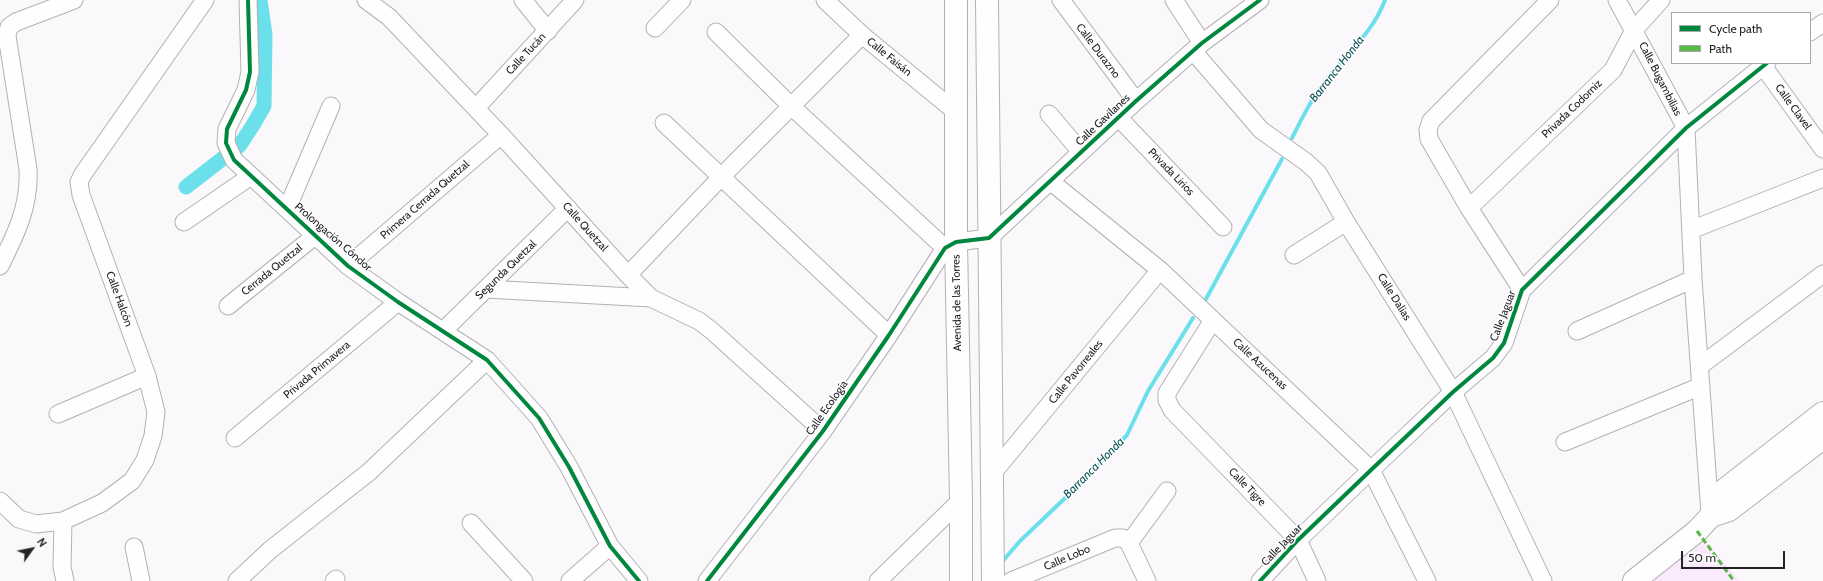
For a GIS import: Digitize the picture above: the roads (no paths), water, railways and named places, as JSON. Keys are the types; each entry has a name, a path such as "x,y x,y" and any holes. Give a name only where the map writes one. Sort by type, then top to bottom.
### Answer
{"main road":[{"name":"Avenida de las Torres","path":"956,0 956,112 951,245 961,500 961,581"},
{"path":"987,0 993,581"},
{"path":"1634,581 1697,531 1711,516 1718,495 1823,413"},
{"path":"1711,516 1729,510 1823,438"}],"street":[{"path":"0,266 8,234 29,189 28,169 7,36 9,27 16,22 74,0"},
{"name":"Calle Halcón","path":"0,501 19,519 36,524 63,522 102,503 132,481 145,460 153,436 156,412 147,376 81,194 79,182 83,174 205,0"},
{"name":"Prolongación Cóndor","path":"248,0 250,72 246,90 226,128 226,143 234,160 348,266 398,302 487,360 539,418 569,467 610,546 639,581"},
{"name":"Calle Quetzal","path":"366,0 389,17 476,108 628,275 651,298 699,321 711,330 823,431"},
{"path":"523,0 548,31"},
{"name":"Calle Tucán","path":"476,108 575,0"},
{"path":"655,28 682,0"},
{"name":"Calle Faisán","path":"825,0 862,35 956,112"},
{"name":"Calle Durazno","path":"1061,0 1136,101"},
{"name":"Calle Dalias","path":"1174,0 1198,47 1261,130 1306,162 1318,173 1346,222 1453,392 1543,581"},
{"name":"Calle Gavilanes","path":"989,238 1136,101 1198,47 1260,0"},
{"path":"1522,290 1469,208 1429,139 1428,130 1431,121 1550,0"},
{"name":"Calle Bugambilias","path":"1617,0 1686,128"},
{"name":"Privada Codorniz","path":"1469,208 1613,70 1634,30 1661,0"},
{"path":"1811,31 1823,23"},
{"path":"716,32 791,106 951,245 989,238"},
{"path":"628,275 722,176 862,35"},
{"name":"Calle Jaguar","path":"1260,581 1298,540 1371,470 1453,392 1494,358 1504,343 1522,290 1686,128 1765,64"},
{"name":"Calle Clavel","path":"1765,64 1823,149"},
{"path":"287,209 331,106"},
{"path":"1049,114 1081,152"},
{"name":"Privada Lirios","path":"1119,118 1223,227"},
{"path":"664,123 722,176 889,336"},
{"path":"1686,128 1693,278 1711,516"},
{"name":"Primera Cerrada Quetzal","path":"348,266 501,135"},
{"path":"184,222 251,176"},
{"path":"1691,230 1823,178"},
{"name":"Calle Azucenas","path":"1050,181 1160,270 1371,470 1427,581"},
{"name":"Segunda Quetzal","path":"443,331 568,208"},
{"path":"1294,255 1346,222"},
{"name":"Cerrada Quetzal","path":"228,306 316,235"},
{"name":"Calle Ecología","path":"707,581 823,431 951,245"},
{"name":"Calle Pavorreales","path":"992,474 1160,270"},
{"path":"1700,366 1823,274"},
{"path":"1576,331 1693,278"},
{"path":"486,289 651,298"},
{"name":"Privada Primavera","path":"235,438 398,302"},
{"name":"Calle Tigre","path":"1212,320 1167,393 1167,400 1172,410 1298,540 1317,581"},
{"path":"237,581 270,550 369,472 487,360"},
{"path":"58,414 147,376"},
{"path":"1565,442 1701,386"},
{"path":"1147,581 1126,540 1167,491"},
{"path":"878,581 961,500"},
{"path":"63,522 62,567 65,581"},
{"path":"471,523 524,581"},
{"name":"Calle Lobo","path":"1011,581 1115,538 1126,540"},
{"path":"570,581 610,546"},
{"path":"134,547 141,581"}],"waterway":[{"path":"186,187 240,145 264,106 265,34 260,0"},
{"name":"Barranca Honda","path":"1292,138 1314,97 1330,75 1368,31 1375,21 1385,0"},
{"name":"Barranca Honda","path":"1206,299 1282,159"},
{"name":"Barranca Honda","path":"1001,563 1020,541 1083,481 1127,435 1148,391 1193,318"}]}
